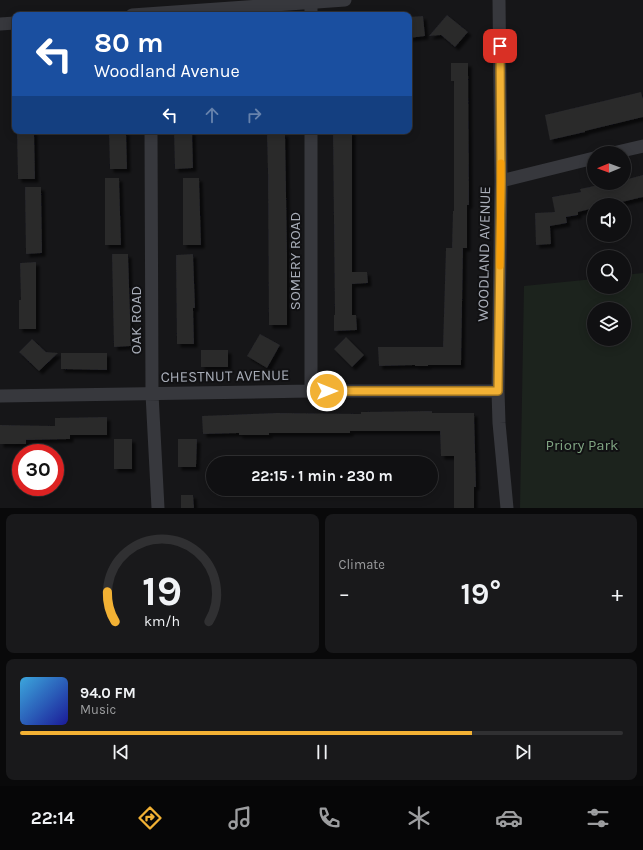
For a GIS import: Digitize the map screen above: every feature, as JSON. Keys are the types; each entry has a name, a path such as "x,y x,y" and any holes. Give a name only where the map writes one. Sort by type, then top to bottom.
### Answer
{"street":[{"path":"214,12 311,9 345,0"},
{"name":"WOODLAND AVENUE","path":"499,0 501,181 498,391 507,508"},
{"path":"0,24 12,23"},
{"name":"OAK ROAD","path":"151,134 152,394 158,508"},
{"name":"SOMERY ROAD","path":"311,134 311,391"},
{"path":"631,149 643,146"},
{"path":"501,181 587,160"},
{"name":"CHESTNUT AVENUE","path":"0,396 311,391 498,391"}],"green space":[{"name":"Priory Park","path":"643,273 643,508 520,508 524,286 587,280 587,294 631,294 631,274"}],"building":[{"path":"447,15 468,32 455,47 441,35 429,36"},
{"path":"423,16 425,36 412,38 412,17"},
{"path":"451,63 468,63 469,205 467,205 467,248 463,248 461,365 379,366 378,347 443,347 446,248 452,248 454,211 454,81 451,81"},
{"path":"641,92 643,99 643,117 550,140 545,115"},
{"path":"17,134 34,134 35,179 18,179"},
{"path":"109,134 126,134 127,169 110,169"},
{"path":"174,134 192,134 193,168 175,169"},
{"path":"267,134 285,134 287,325 269,325"},
{"path":"333,134 352,134 352,272 367,272 368,283 352,284 352,315 356,315 357,330 334,331"},
{"path":"643,175 643,197 631,200 631,198 587,198 587,210 578,212 578,215 566,217 567,223 550,226 551,244 536,245 535,213 555,212 552,197 581,192 580,189 587,188 587,190 631,190 631,178"},
{"path":"105,178 119,178 121,245 105,245"},
{"path":"183,178 199,178 201,245 183,245"},
{"path":"25,187 41,187 42,253 26,254"},
{"path":"112,254 128,254 131,346 114,347"},
{"path":"193,254 195,308 193,308 194,344 177,344 176,255"},
{"path":"36,262 36,329 19,329 19,300 21,300 20,263"},
{"path":"260,334 280,345 267,368 247,356"},
{"path":"346,337 364,355 352,367 334,349"},
{"path":"32,339 46,352 58,353 39,371 19,352"},
{"path":"201,350 228,350 228,367 201,367"},
{"path":"61,353 107,353 107,370 61,369"},
{"path":"432,411 432,413 474,413 476,487 474,487 474,508 454,508 454,456 441,456 440,431 350,431 350,433 269,433 269,435 239,435 239,433 203,434 202,416 277,413 361,414 361,412"},
{"path":"107,417 107,435 70,435 70,439 26,440 26,444 0,444 0,425 55,426 55,418"},
{"path":"114,439 132,439 132,469 114,469"},
{"path":"178,439 197,439 196,467 178,467"},
{"path":"181,495 193,495 194,508 181,508"}],"slow traffic":[{"path":"500,266 501,163"}],"route":[{"path":"327,391 498,391 501,181 500,46"}]}
